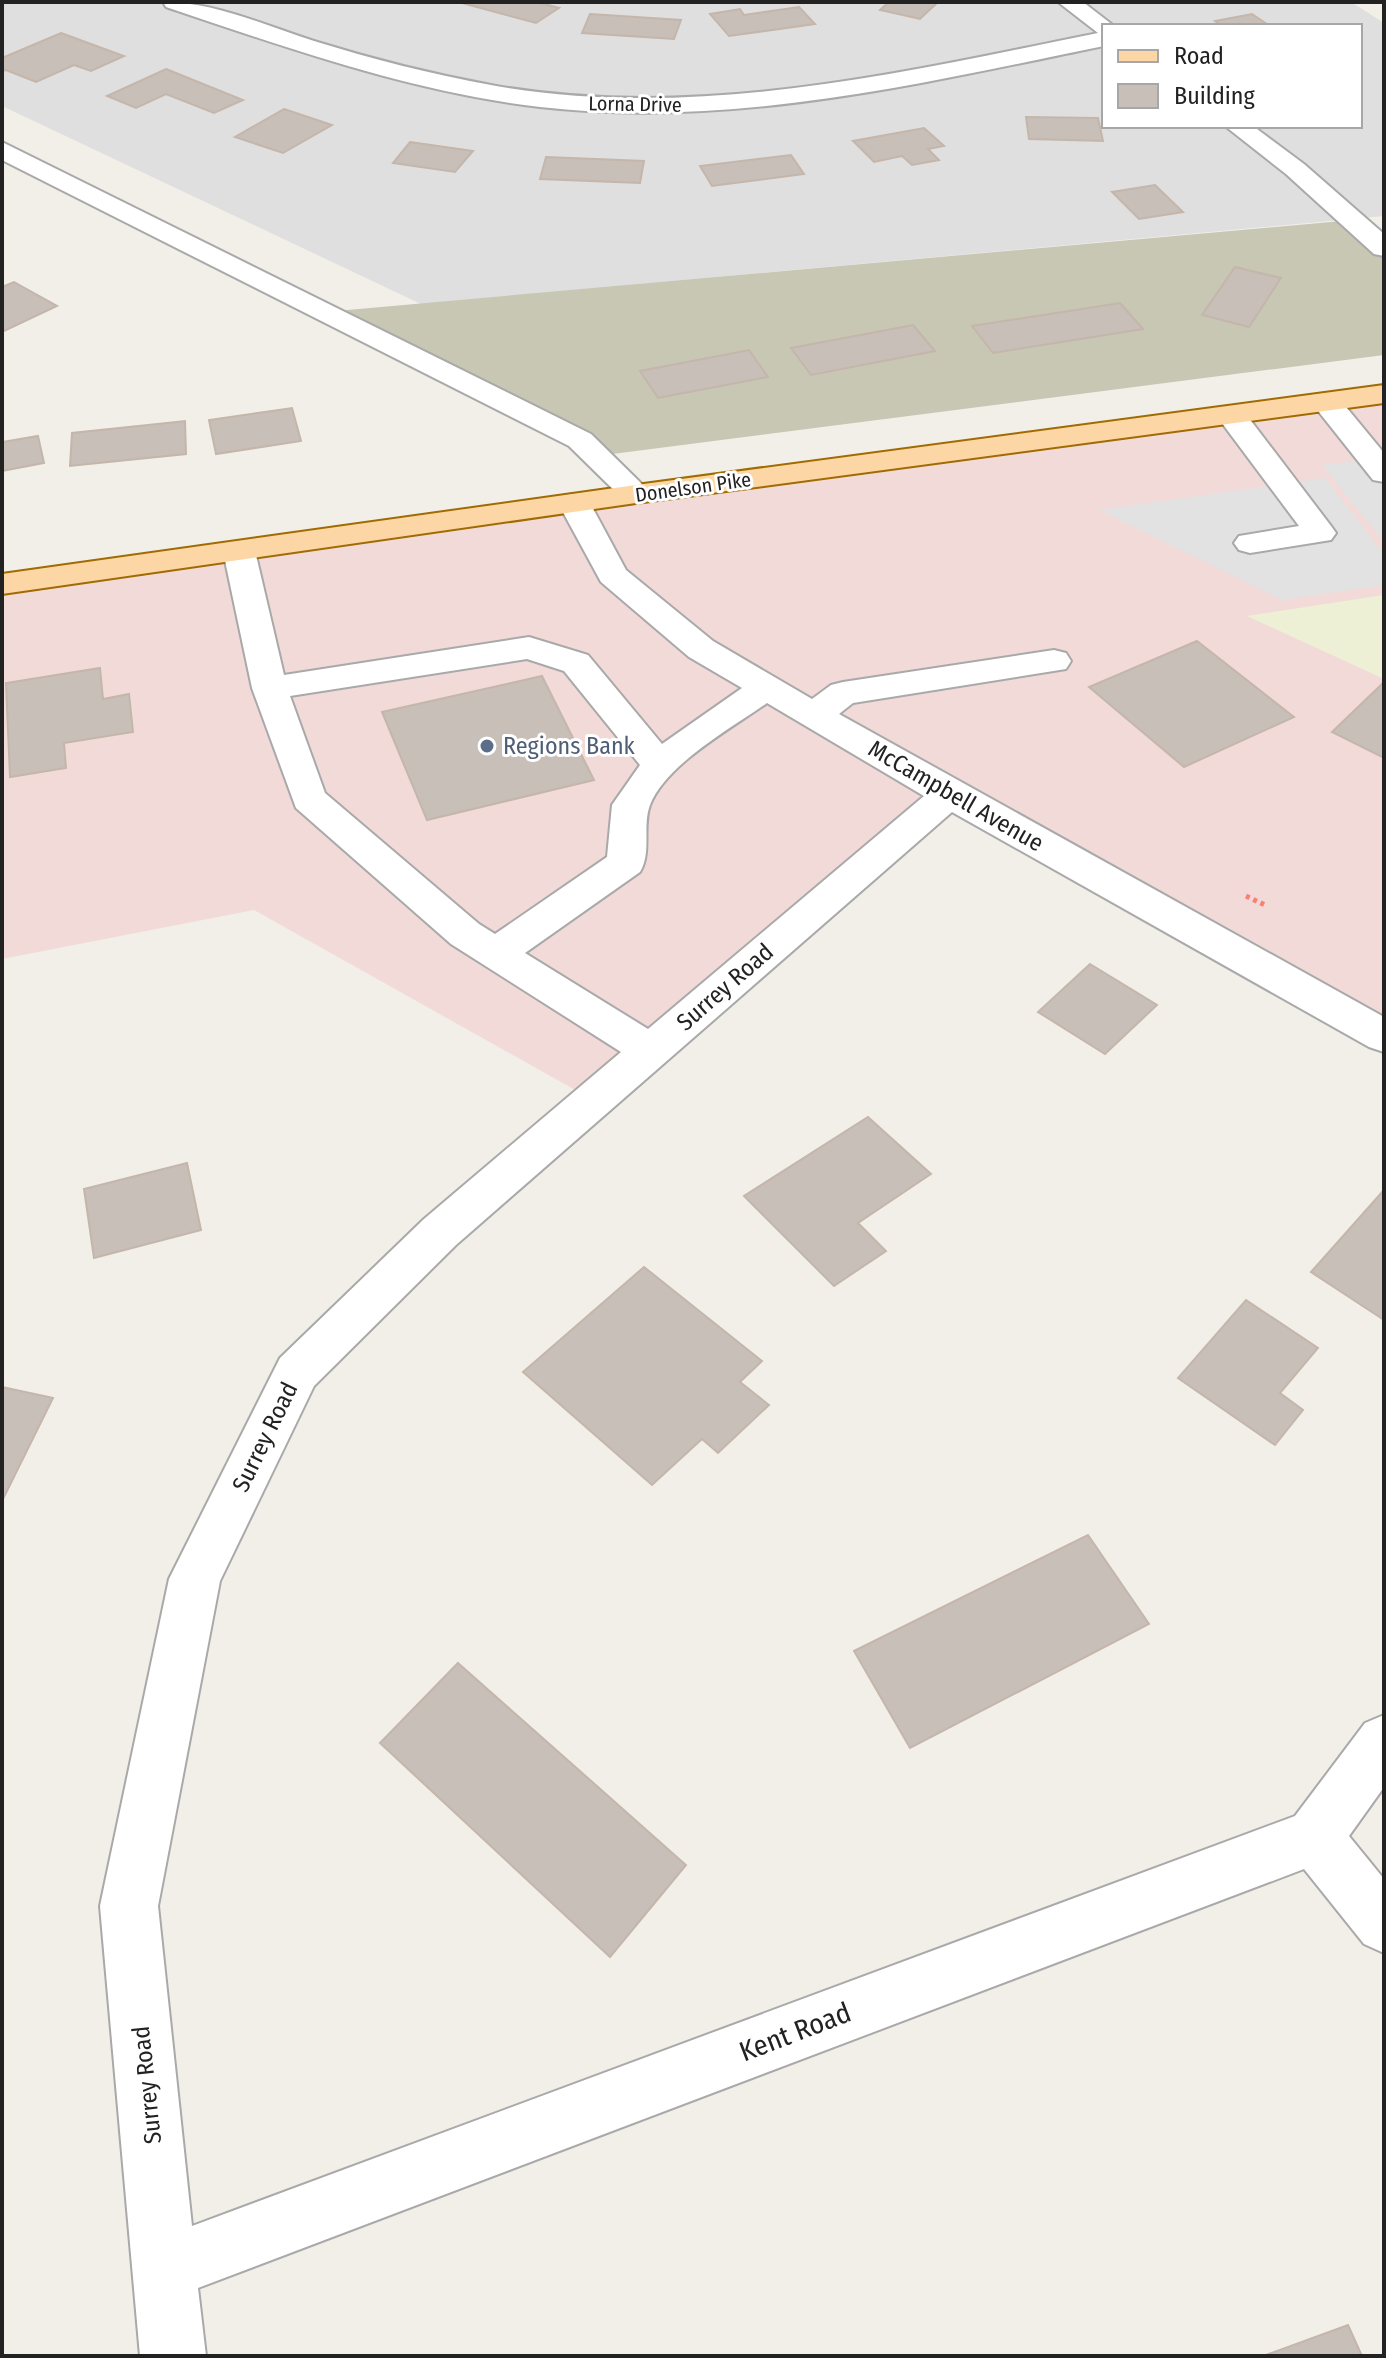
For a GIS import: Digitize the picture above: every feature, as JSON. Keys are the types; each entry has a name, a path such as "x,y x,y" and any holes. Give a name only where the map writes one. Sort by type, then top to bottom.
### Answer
{"main road":[{"name":"Donelson Pike","path":"2,584 636,494 1384,394"}],"street":[{"name":"Lorna Drive","path":"174,2 289,40 433,81 541,100 597,105 740,103 801,96 1102,39"},
{"path":"1069,2 1102,27"},
{"path":"1240,128 1295,169 1384,248"},
{"path":"2,150 580,440 636,494"},
{"path":"1326,402 1384,473"},
{"path":"1231,415 1320,533 1250,543"},
{"name":"McCampbell Avenue","path":"574,503 613,575 701,649 949,794 1384,1036"},
{"path":"239,551 270,688 309,799 465,934 651,1051"},
{"path":"270,688 529,648 576,663 659,764"},
{"path":"814,715 843,693 1054,661"},
{"path":"496,953 626,863 631,805 659,764 766,687"},
{"name":"Surrey Road","path":"173,2356 129,1906 195,1579 297,1372 440,1232 949,794"},
{"path":"1384,1742 1314,1837 1384,1924"},
{"name":"Kent Road","path":"166,2268 1314,1837"}],"shaded area":[{"path":"2,2 1351,2 1384,23 1384,216 421,304 2,106"},
{"path":"1353,220 1384,248 1384,355 597,456 325,312"},
{"path":"1384,394 1384,1036 949,794 593,1100 254,910 2,959 2,584"},
{"path":"1384,457 1384,542 1322,465"},
{"path":"1325,478 1384,554 1384,585 1282,600 1099,510"},
{"path":"1384,595 1384,679 1247,616"}],"building":[{"path":"537,2 559,8 536,23 462,3"},
{"path":"889,2 938,2 920,19 880,10"},
{"path":"799,7 815,24 729,36 710,14 740,9 744,15"},
{"path":"590,14 681,20 674,39 582,33"},
{"path":"1252,14 1267,24 1219,24 1215,21"},
{"path":"61,33 124,56 91,71 74,65 36,82 2,71 2,58"},
{"path":"166,69 243,100 214,113 166,94 136,108 107,96"},
{"path":"284,109 332,125 283,153 235,137"},
{"path":"1026,117 1098,118 1103,141 1029,139"},
{"path":"924,128 944,146 928,149 939,160 912,165 902,156 874,162 853,141"},
{"path":"410,142 473,151 455,172 393,163"},
{"path":"791,155 804,174 712,186 700,166"},
{"path":"546,157 644,161 640,183 540,179"},
{"path":"1155,185 1183,212 1139,219 1112,192"},
{"path":"1235,267 1281,278 1249,327 1202,315"},
{"path":"14,282 57,306 2,332 2,287"},
{"path":"1120,303 1143,329 993,353 972,326"},
{"path":"913,325 935,351 811,375 791,348"},
{"path":"749,350 768,377 658,398 640,371"},
{"path":"292,408 301,441 216,454 209,420"},
{"path":"185,421 186,454 70,466 72,433"},
{"path":"38,436 44,463 2,471 2,442"},
{"path":"1197,641 1294,717 1184,767 1089,687"},
{"path":"100,668 103,699 129,694 133,732 64,743 66,768 10,777 6,683"},
{"name":"Regions Bank","path":"542,676 594,780 427,820 382,712"},
{"path":"1384,685 1384,758 1332,732"},
{"path":"1090,964 1157,1005 1105,1054 1038,1012"},
{"path":"868,1117 931,1174 858,1223 886,1251 834,1286 744,1196"},
{"path":"187,1163 201,1230 94,1258 84,1189"},
{"path":"1384,1190 1384,1320 1311,1272"},
{"path":"644,1267 762,1361 740,1382 769,1405 718,1453 702,1439 652,1485 523,1372"},
{"path":"1246,1300 1318,1348 1280,1393 1303,1410 1275,1445 1178,1378"},
{"path":"2,1387 53,1398 2,1501"},
{"path":"1088,1535 1149,1624 910,1748 854,1651"},
{"path":"458,1663 686,1865 610,1957 380,1743"},
{"path":"1348,2325 1362,2356 1263,2356"}],"place":[{"name":"Regions Bank","path":"487,746"}]}
